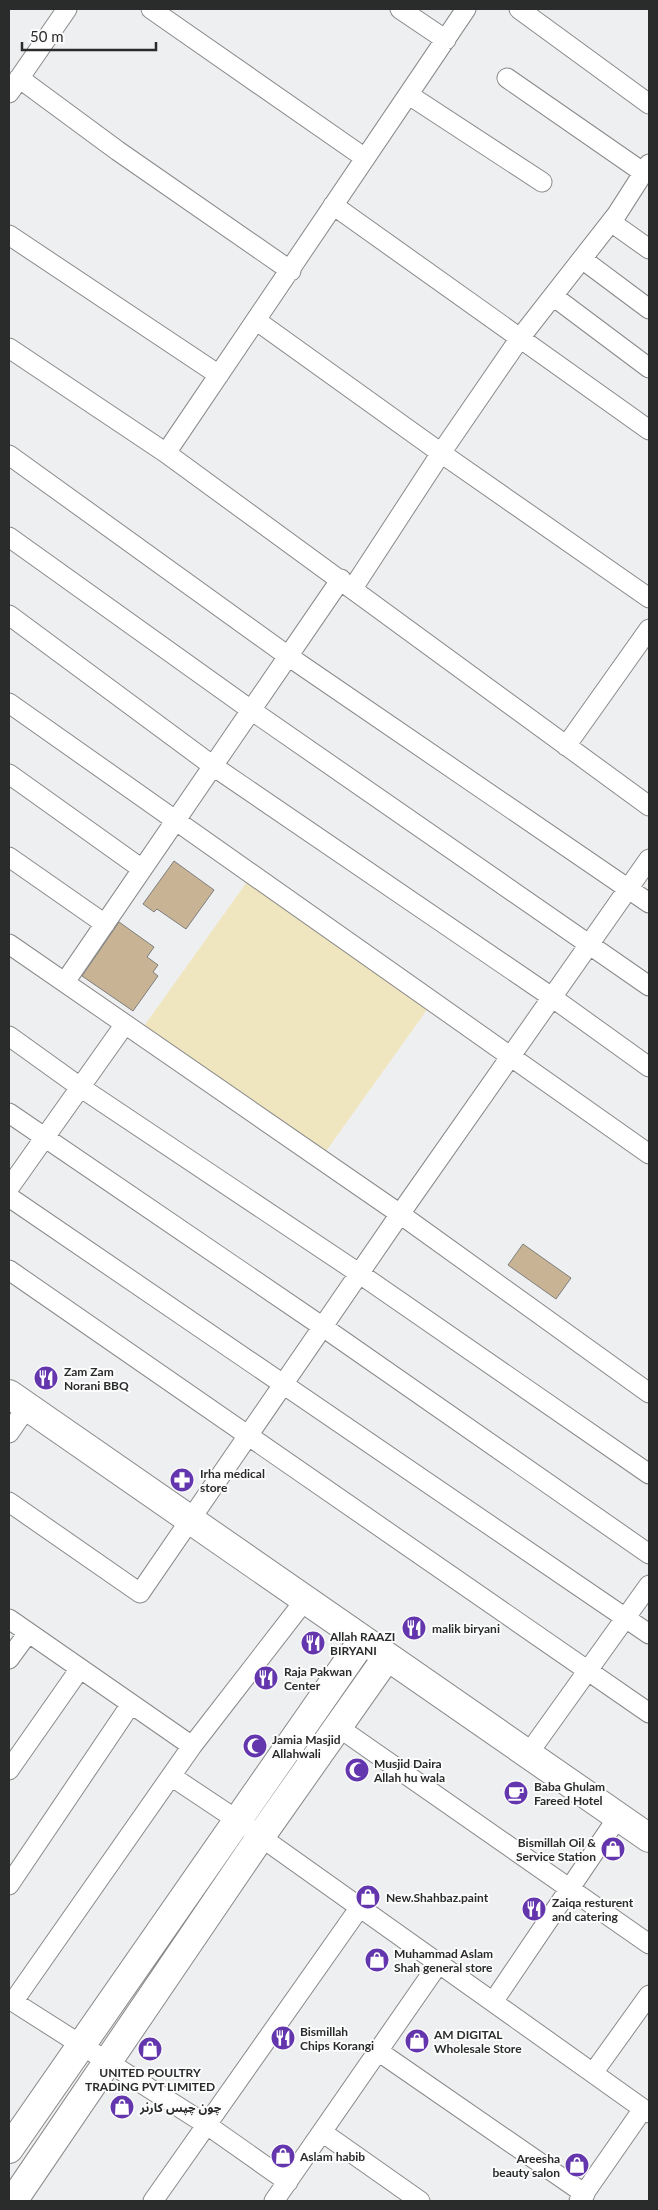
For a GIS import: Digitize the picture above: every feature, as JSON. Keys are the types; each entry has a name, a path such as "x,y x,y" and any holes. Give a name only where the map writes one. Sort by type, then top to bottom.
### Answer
{"street":[{"path":"67,9 14,86 118,151 291,271"},
{"path":"151,9 366,158"},
{"path":"400,9 446,40"},
{"path":"166,452 291,271 466,9"},
{"path":"518,9 649,104"},
{"path":"65,982 288,656 347,583 441,453 520,338 645,178 507,78"},
{"path":"409,95 542,182"},
{"path":"333,206 649,430"},
{"path":"611,222 649,249"},
{"path":"9,235 219,375"},
{"path":"582,259 649,309"},
{"path":"553,296 649,368"},
{"path":"257,321 441,453 649,598"},
{"path":"9,348 166,452 649,806"},
{"path":"9,455 288,656 649,903"},
{"path":"9,537 251,710 649,986"},
{"path":"9,615 213,766 649,1066"},
{"path":"566,746 649,630"},
{"path":"9,703 649,1154"},
{"path":"9,774 142,869"},
{"path":"9,857 105,924"},
{"path":"9,1502 140,1593 400,1214 649,859"},
{"path":"9,944 400,1214 649,1393"},
{"path":"9,1188 125,1024"},
{"path":"9,1036 80,1087 360,1274 649,1474"},
{"path":"9,1113 323,1327 649,1554"},
{"path":"9,1197 649,1634"},
{"path":"9,1270 649,1713"},
{"path":"9,1433 18,1400 649,1838"},
{"path":"528,1754 649,1585"},
{"path":"288,2182 207,2125 11,2000 192,1746 305,1600"},
{"path":"9,1619 79,1670 192,1746"},
{"path":"9,1659 28,1633"},
{"path":"10,2146 82,2046 363,1640"},
{"path":"13,2201 261,1836 387,1657"},
{"path":"9,1770 79,1670"},
{"path":"9,1885 131,1704"},
{"path":"338,1727 649,1944"},
{"path":"171,1776 261,1836 646,2111 582,2197 378,2051"},
{"path":"493,2002 618,1817"},
{"path":"154,2201 360,1907"},
{"path":"274,2201 439,1963"},
{"path":"593,2073 649,1995"},
{"path":"322,2132 420,2201"}],"sand":[{"path":"249,879 429,1007 324,1154 144,1026"}],"building":[{"path":"174,861 214,890 186,929 157,909 154,912 143,904"},
{"path":"119,922 154,947 147,957 158,965 153,972 158,976 133,1011 82,976"},
{"path":"523,1244 571,1278 556,1299 508,1265"}],"place":[{"name":"Zam Zam Norani BBQ","path":"46,1378"},
{"name":"Irha medical store","path":"182,1480"},
{"name":"malik biryani","path":"414,1628"},
{"name":"Allah RAAZI BIRYANI","path":"313,1643"},
{"name":"Raja Pakwan Center","path":"266,1678"},
{"name":"Jamia Masjid Allahwali","path":"255,1746"},
{"name":"Musjid Daira Allah hu wala","path":"357,1770"},
{"name":"Baba Ghulam Fareed Hotel","path":"516,1793"},
{"name":"Bismillah Oil & Service Station","path":"613,1849"},
{"name":"New.Shahbaz.paint","path":"368,1897"},
{"name":"Zaiqa resturent and catering","path":"534,1909"},
{"name":"Muhammad Aslam Shah general store","path":"377,1960"},
{"name":"Bismillah Chips Korangi","path":"283,2038"},
{"name":"AM DIGITAL Wholesale Store","path":"417,2041"},
{"name":"UNITED POULTRY TRADING PVT LIMITED","path":"150,2049"},
{"name":"چون چپس کارنر","path":"122,2107"},
{"name":"Aslam habib","path":"283,2156"},
{"name":"Areesha beauty salon","path":"577,2165"}]}
